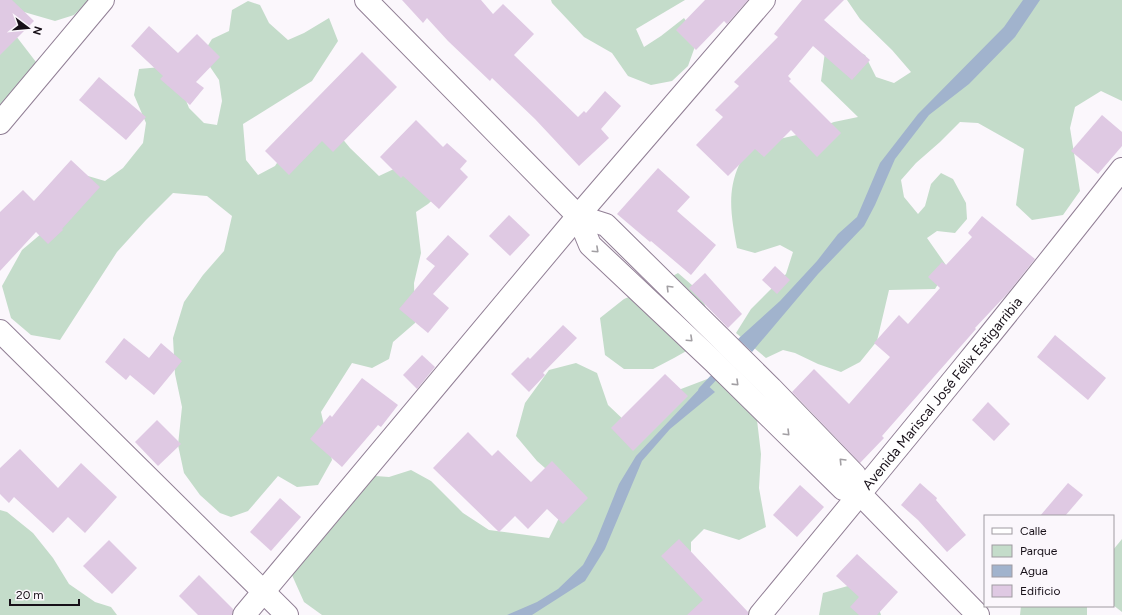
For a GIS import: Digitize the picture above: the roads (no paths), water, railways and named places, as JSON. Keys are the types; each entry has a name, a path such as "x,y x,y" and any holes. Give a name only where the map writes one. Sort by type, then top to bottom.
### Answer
{"street":[{"path":"0,123 103,0"},
{"path":"366,0 578,216 590,245 720,353 765,397 855,475 860,494 978,615"},
{"path":"244,615 263,590 578,216 764,0"},
{"name":"Avenida Mariscal José Félix Estigarribia","path":"760,615 860,494 1122,169"},
{"path":"0,331 287,615"}],"water":[{"path":"1023,0 1040,0 1015,37 969,84 929,115 895,159 864,226 818,274 752,352 738,339 780,301 817,261 838,234 857,217 880,163 918,114 1004,27"},
{"path":"705,383 715,392 670,429 642,461 605,549 585,581 532,615 507,615 537,602 558,589 583,565 596,541 619,484 636,456"}],"waterway":[{"path":"702,390 719,372"}]}
